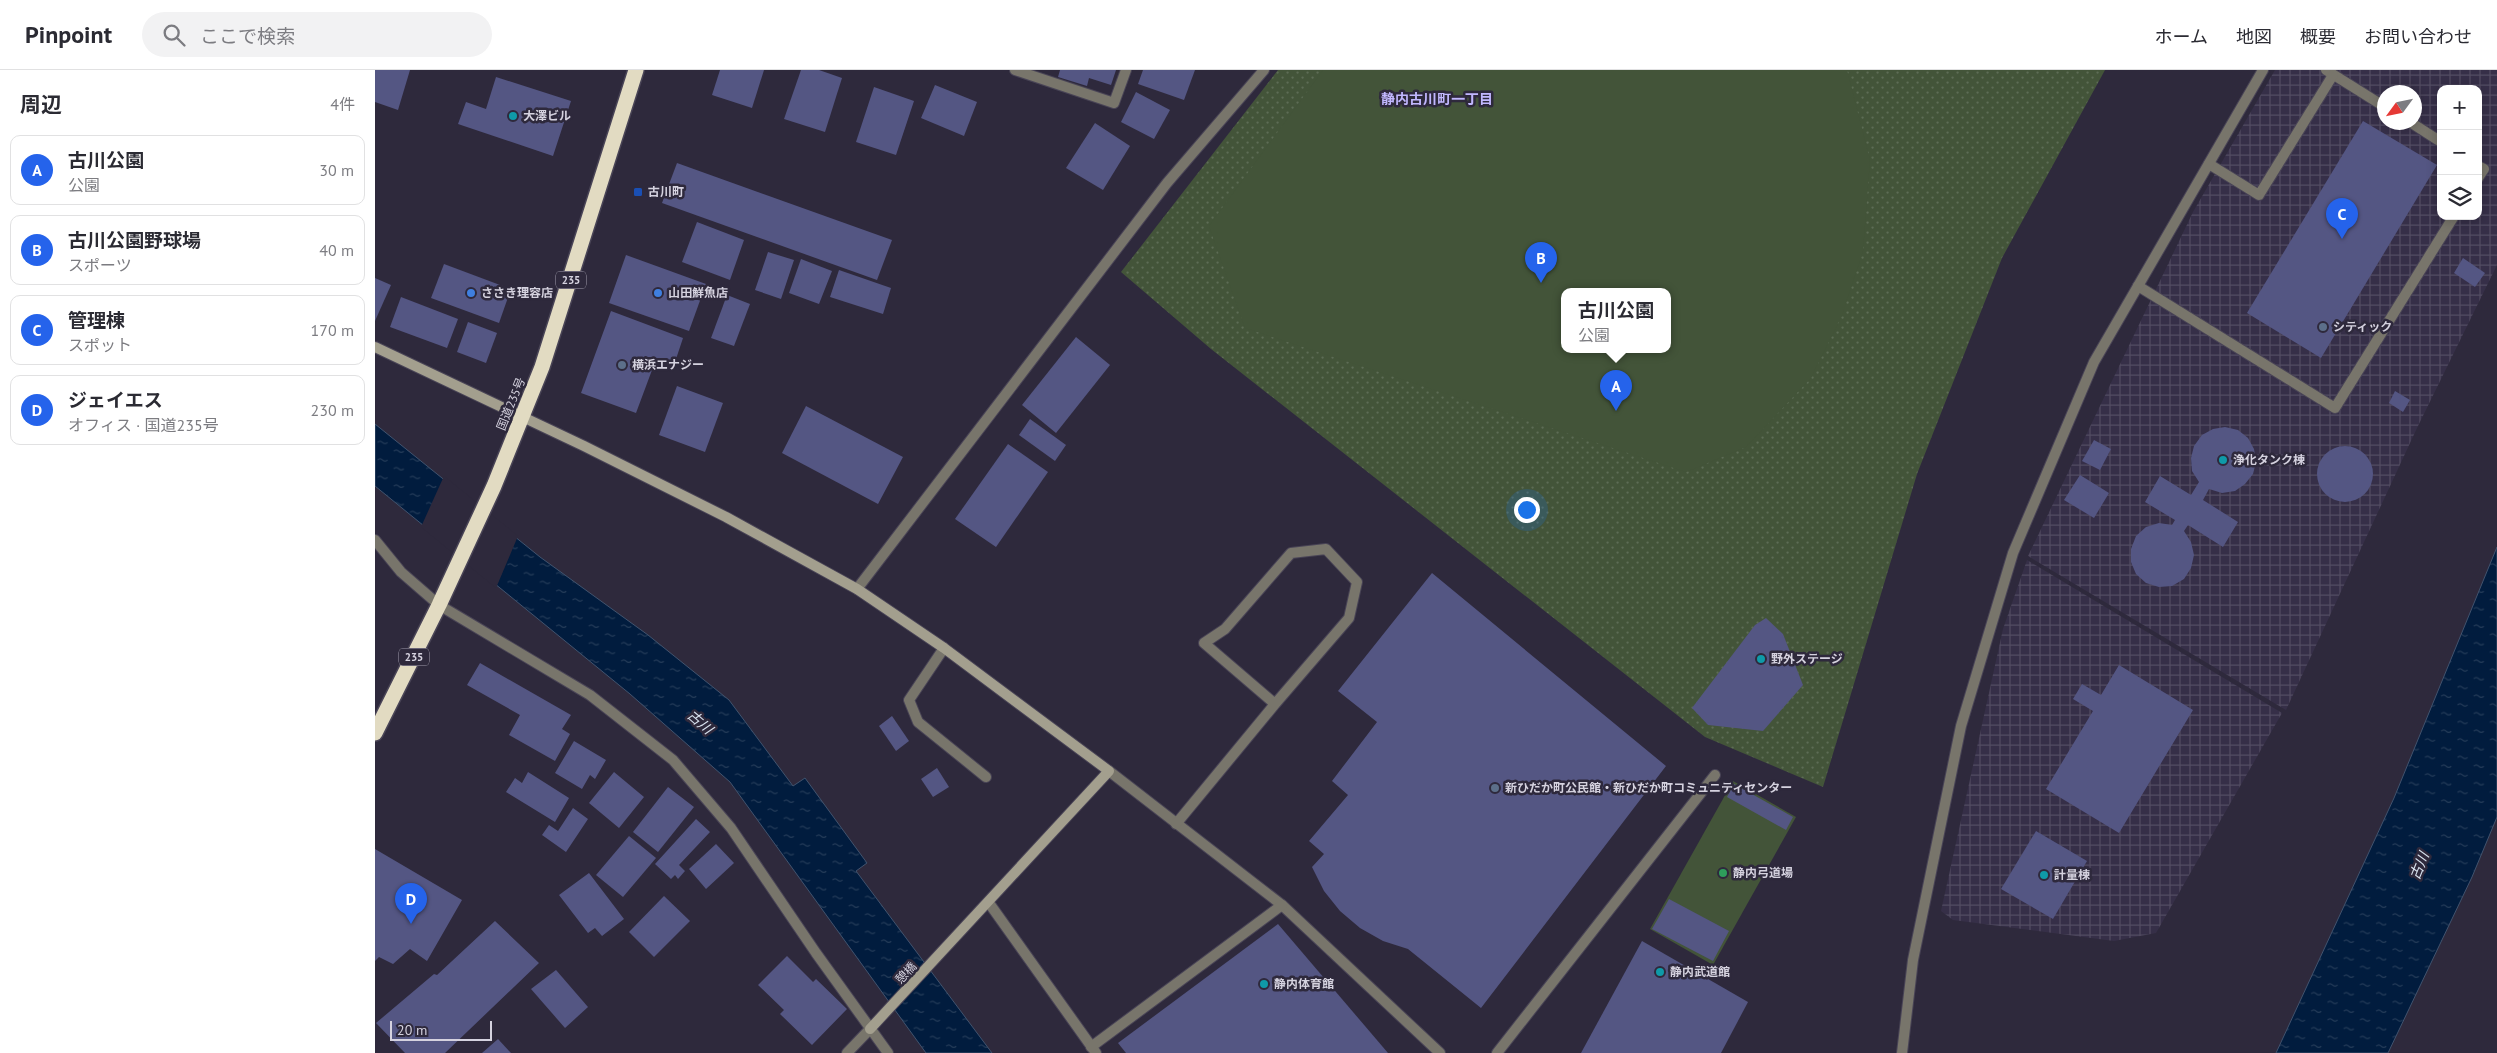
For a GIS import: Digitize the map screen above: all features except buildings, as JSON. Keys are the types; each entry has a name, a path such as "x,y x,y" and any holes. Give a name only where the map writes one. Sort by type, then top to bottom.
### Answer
{"highway":[{"name":"国道235号","path":"375,733 439,605 494,486 550,346 636,70"}],"street":[{"path":"1015,70 1114,103 1126,70"},
{"path":"857,589 1167,183 1264,70"},
{"path":"1902,1053 1913,960 1961,726 2013,553 2094,362 2263,70"},
{"path":"2209,164 2259,195 2330,72 2377,102"},
{"path":"2422,130 2437,139"},
{"path":"2138,286 2335,408 2452,220"},
{"path":"375,347 726,517 857,589 944,648 1109,771 1282,905 1440,1053"},
{"path":"375,540 401,572 439,605 590,695 673,760 731,828 888,1053"},
{"path":"1176,824 1349,618 1357,582 1326,549 1291,553 1225,629 1204,643 1275,704"},
{"path":"944,648 909,700 918,722 985,777"},
{"name":"憩橋","path":"870,1029 989,903 1109,771"},
{"path":"1497,1053 1715,775"},
{"path":"989,903 1094,1050 1282,905"},
{"path":"847,1053 870,1029"}],"shaded area":[{"path":"2275,70 2497,70 2497,265 2417,428 2286,710 2028,556 2193,212"},
{"path":"2027,560 2282,713 2156,933 2114,941 1953,920 1941,911 2003,629"}],"green space":[{"path":"1278,70 2105,70 2002,258 1917,474 1823,787 1705,737 1211,349 1121,272"},
{"path":"1323,70 1847,70 1870,160 1863,251 1842,315 1811,378 1746,447 1686,472 1245,328 1209,226"},
{"name":"静内弓道場","path":"1733,781 1796,817 1713,965 1650,929"}],"water":[{"name":"古川","path":"375,424 540,557 648,635 729,700 793,786 805,778 867,863 856,871 992,1053 926,1053 730,782 630,694 375,486"},
{"name":"古川","path":"2497,547 2497,817 2472,877 2388,1053 2276,1053 2394,798"}],"pier":[{"path":"444,476 518,536 496,588 421,527"}],"place":[{"name":"大澤ビル","path":"513,116"},
{"name":"古川町","path":"638,192"},
{"name":"管理棟","path":"2342,239"},
{"name":"古川公園野球場","path":"1541,283"},
{"name":"ささき理容店","path":"471,293"},
{"name":"山田鮮魚店","path":"658,293"},
{"name":"シティック","path":"2323,327"},
{"name":"横浜エナジー","path":"622,365"},
{"name":"古川公園","path":"1616,411"},
{"name":"浄化タンク棟","path":"2223,460"},
{"name":"野外ステージ","path":"1761,659"},
{"name":"新ひだか町公民館・新ひだか町コミュニティセンター","path":"1495,788"},
{"name":"静内弓道場","path":"1723,873"},
{"name":"計量棟","path":"2044,875"},
{"name":"ジェイエス","path":"411,924"},
{"name":"静内武道館","path":"1660,972"},
{"name":"静内体育館","path":"1264,984"}],"district":[{"name":"静内古川町一丁目","path":"1437,99"}]}
